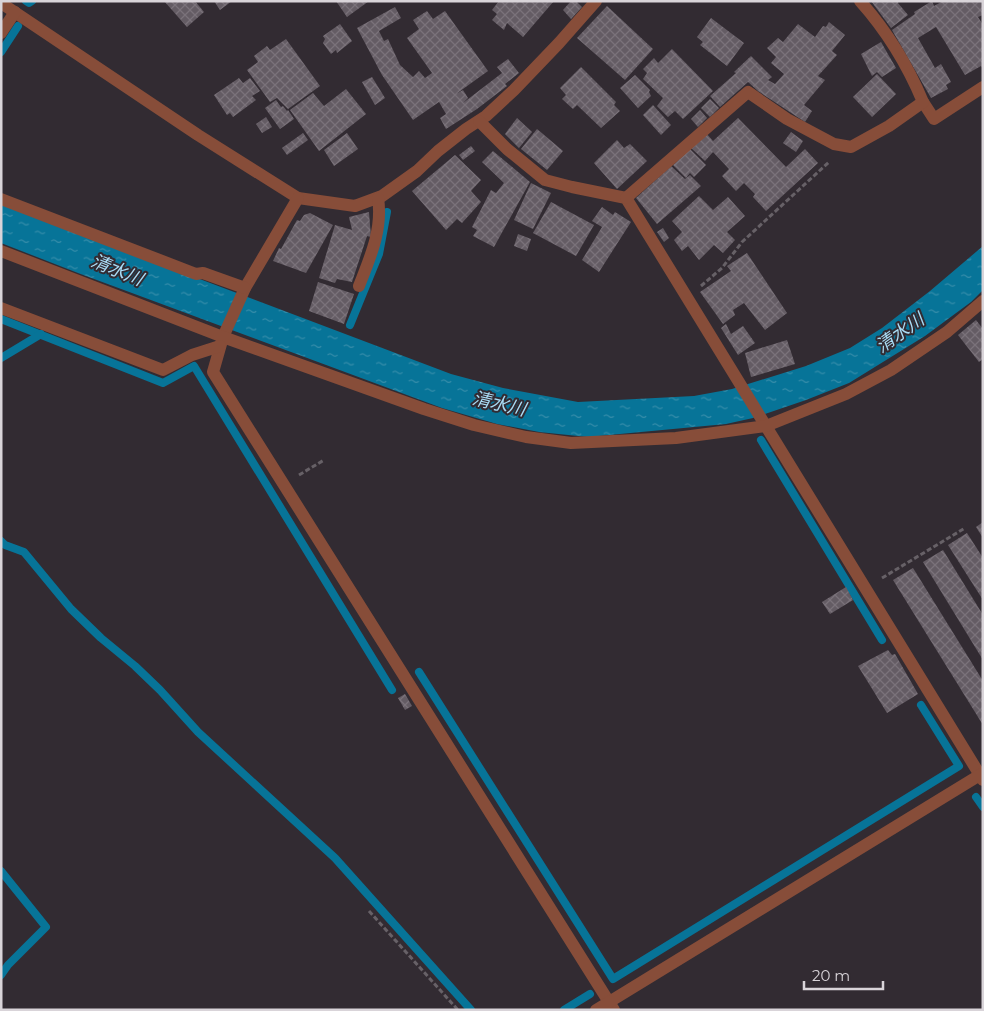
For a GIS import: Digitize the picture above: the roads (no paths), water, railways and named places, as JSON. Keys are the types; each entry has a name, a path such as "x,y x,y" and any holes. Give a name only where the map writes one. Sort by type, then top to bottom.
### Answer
{"street":[{"path":"1,3 198,135 298,198 355,206 378,198 417,171 438,151 479,121 514,90 596,1"},
{"path":"860,1 880,24 923,102 934,118 983,87"},
{"path":"1,33 15,12"},
{"path":"626,198 748,92 787,119 834,144 851,147 889,126 923,102"},
{"path":"479,121 507,149 545,180 572,188 626,198 982,776 612,1006 596,1010"},
{"path":"298,198 245,288 222,342 213,372 612,1006"},
{"path":"359,286 374,248 380,211 378,198"},
{"path":"1,199 196,274 203,273 245,288"},
{"path":"1,250 222,342 474,425 526,438 572,443 676,438 766,426 846,394 891,370 947,332 983,301"},
{"path":"1,308 163,370 222,342"}],"water":[{"name":"清水川","path":"1,204 451,374 503,388 578,402 694,396 732,389 806,366 850,348 882,328 930,291 983,246 983,290 971,302 925,336 849,383 806,400 753,418 726,424 588,437 539,432 497,424 442,408 1,243"}],"waterway":[{"path":"26,1 29,3 32,1"},
{"path":"1,52 18,26"},
{"path":"350,325 379,254 387,212"},
{"path":"1,319 163,383 194,366 392,690"},
{"path":"1,358 41,334"},
{"path":"761,440 882,640"},
{"path":"1,541 5,545 24,552 71,609 101,638 135,666 160,690 198,732 335,858 471,1010"},
{"path":"419,672 613,979 959,766 921,705"},
{"path":"976,797 983,807"},
{"path":"1,871 46,927 8,965 1,975"},
{"path":"564,1010 590,994"}]}
